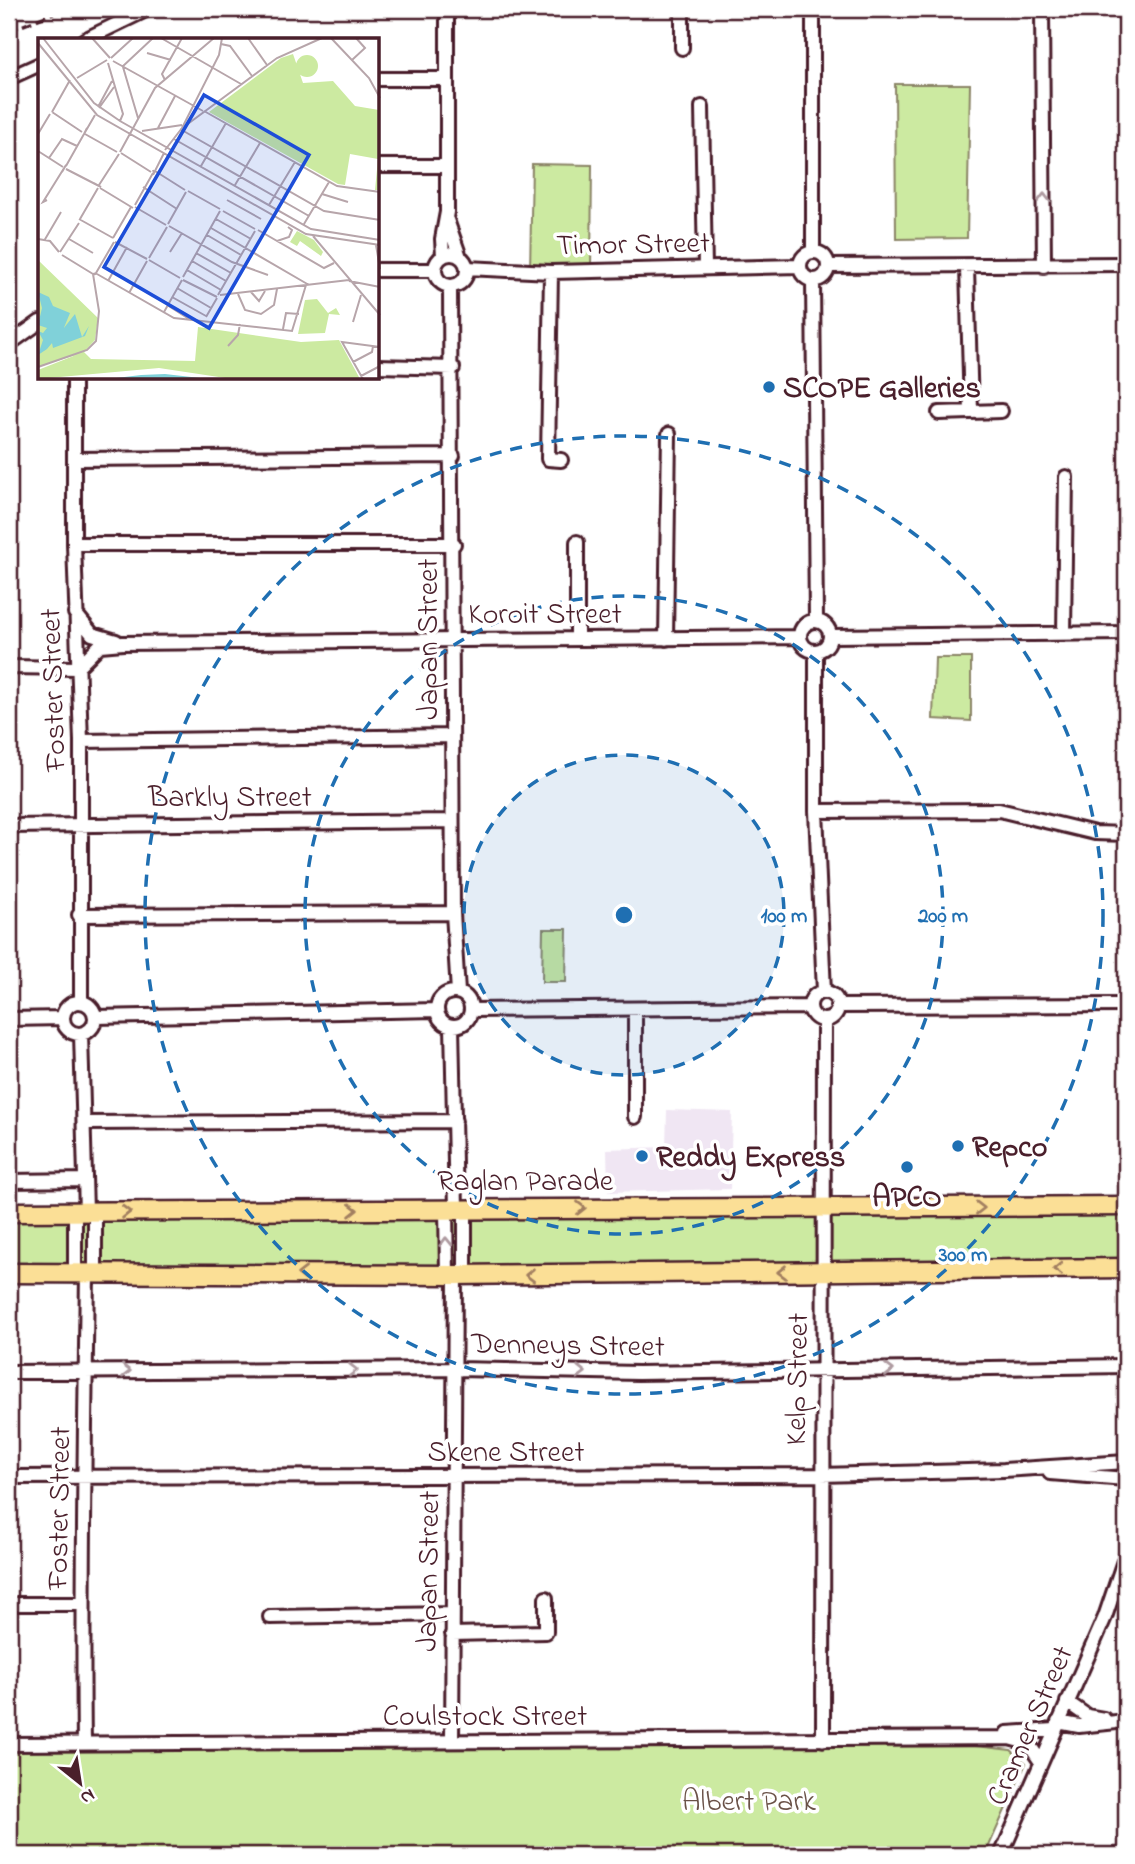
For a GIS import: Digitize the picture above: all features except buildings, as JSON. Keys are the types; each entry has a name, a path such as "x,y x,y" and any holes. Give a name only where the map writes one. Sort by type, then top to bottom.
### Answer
{"highway":[{"name":"Raglan Parade","path":"9,1212 1126,1206"},
{"path":"9,1273 456,1275 1126,1268"}],"street":[{"path":"88,38 148,9"},
{"path":"435,270 443,257 442,239 447,220 447,9"},
{"path":"682,9 682,48"},
{"path":"813,9 813,252"},
{"path":"1042,9 1044,266"},
{"path":"9,78 38,65"},
{"path":"380,79 447,79"},
{"path":"702,107 705,268"},
{"path":"380,166 447,166"},
{"path":"435,270 441,282 450,286 463,280 463,262 447,220"},
{"path":"813,252 822,254 828,266 822,278 813,280 802,274 800,266 805,255 813,252"},
{"path":"443,257 463,262"},
{"name":"Timor Street","path":"463,262 551,272 800,266"},
{"path":"828,266 1126,264"},
{"path":"967,267 971,412"},
{"path":"380,270 435,270"},
{"path":"551,272 548,459 561,460"},
{"path":"813,280 816,621"},
{"name":"Japan Street","path":"450,286 453,368 453,913 458,992"},
{"path":"9,345 38,322"},
{"path":"380,366 453,368"},
{"name":"Foster Street","path":"74,380 75,613 81,741 81,1001"},
{"path":"939,413 1001,411"},
{"path":"666,639 669,434"},
{"path":"74,458 453,456"},
{"path":"1064,634 1066,477"},
{"path":"576,639 577,542"},
{"path":"74,544 453,544"},
{"name":"Koroit Street","path":"75,613 93,634 123,643"},
{"path":"816,621 827,625 831,636 827,647 816,652 805,648 800,637 806,623 816,621"},
{"path":"831,636 1126,633"},
{"name":"Koroit Street","path":"77,668 100,645 123,643 800,637"},
{"path":"816,652 816,811 824,992"},
{"path":"9,667 77,668"},
{"path":"81,741 452,736"},
{"path":"816,811 999,810 1096,833 1126,834"},
{"name":"Barkly Street","path":"9,826 81,823 452,821"},
{"path":"79,915 453,913"},
{"path":"436,1010 444,994 458,992 466,997 471,1010"},
{"path":"824,992 832,995 838,1006 835,1013 824,1020 816,1018 810,1007 812,998 824,992"},
{"path":"81,1001 91,1007 96,1017 92,1028 81,1034 70,1032 63,1018 66,1008 81,1001"},
{"path":"838,1006 1126,1005"},
{"path":"471,1010 810,1007"},
{"path":"635,1009 635,1117"},
{"path":"96,1017 436,1010"},
{"path":"436,1010 441,1020 452,1026 464,1022 471,1010"},
{"path":"9,1019 63,1018"},
{"name":"Kelp Street","path":"822,1740 824,1020"},
{"name":"Japan Street","path":"452,1026 457,1369 452,1497 452,1741"},
{"path":"81,1034 85,1123 86,1273"},
{"path":"85,1123 455,1121"},
{"path":"9,1181 85,1180"},
{"name":"Japan Street","path":"456,1209 456,1275"},
{"path":"85,1212 86,1273"},
{"name":"Foster Street","path":"84,1744 82,1604 87,1475 86,1273"},
{"name":"Denneys Street","path":"9,1372 457,1369 638,1373 1126,1366"},
{"name":"Skene Street","path":"9,1477 821,1475 1004,1471 1126,1462"},
{"name":"Skene Street","path":"1004,1471 1126,1479"},
{"name":"Cramer Street","path":"1001,1855 1105,1617 1126,1555"},
{"name":"Cramer Street","path":"1105,1617 1126,1583"},
{"path":"452,1634 546,1632 546,1598"},
{"path":"9,1604 82,1604"},
{"path":"270,1617 452,1614"},
{"path":"1067,1702 1087,1716 1126,1721"},
{"name":"Coulstock Street","path":"961,1737 1126,1721"},
{"name":"Coulstock Street","path":"9,1744 961,1737 1017,1739 1031,1747 1041,1762"}],"shaded area":[{"path":"667,1110 732,1112 730,1189 608,1192 607,1149 666,1147"}],"green space":[{"path":"895,84 970,84 967,238 896,239"},
{"path":"532,164 592,165 591,271 530,271"},
{"path":"935,658 971,658 971,721 933,719"},
{"path":"543,929 567,929 566,982 542,982"},
{"path":"1126,1205 1126,1268 9,1273 9,1213"},
{"name":"Albert Park","path":"958,1744 1011,1750 1026,1763 985,1855 9,1855 9,1749"}],"railway":[{"path":"9,31 63,9"}],"place":[{"name":"SCOPE Galleries","path":"769,387"},
{"name":"Repco","path":"958,1146"},
{"name":"Reddy Express","path":"642,1156"},
{"name":"APCO","path":"907,1167"}]}
